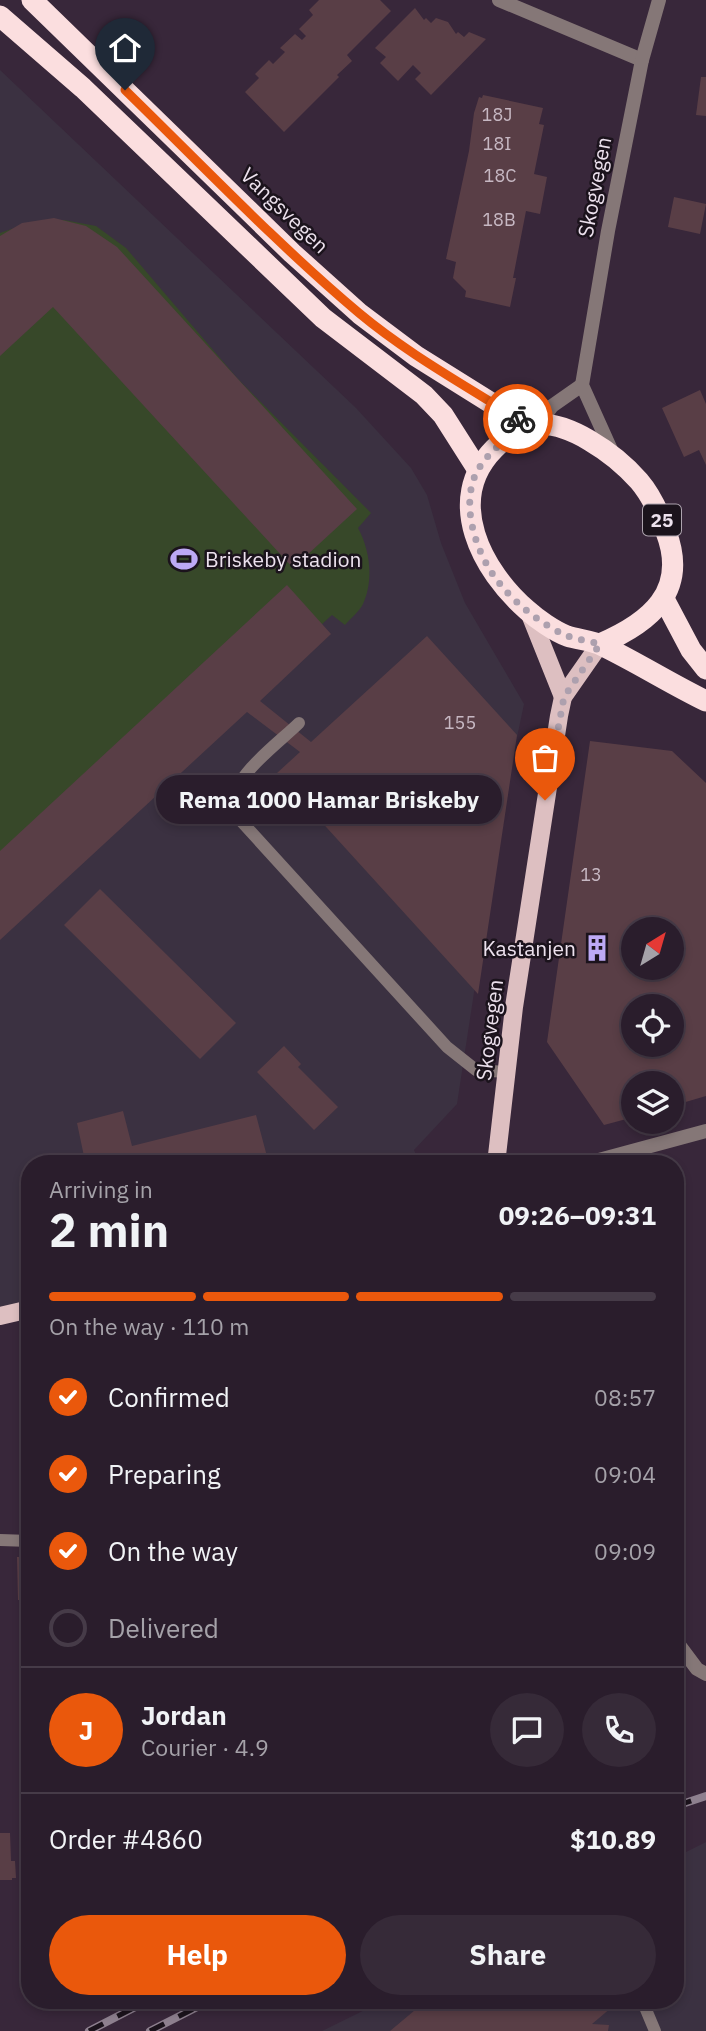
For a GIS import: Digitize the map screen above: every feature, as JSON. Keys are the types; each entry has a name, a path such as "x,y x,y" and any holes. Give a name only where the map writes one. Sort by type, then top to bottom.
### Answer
{"highway":[{"name":"Vangsvegen","path":"32,0 292,253 360,314 416,356 533,425"},
{"path":"0,16 83,88 323,318 424,395 443,415 478,470"},
{"name":"25","path":"533,425 558,427 578,434 614,456 641,482 660,515 672,547 671,579 664,599"},
{"path":"533,425 501,442 478,470 471,490 470,514 478,547 499,583 529,612 564,635 600,644 706,701"},
{"path":"600,644 628,632 648,617 664,599 691,650 706,669"}],"main road":[{"path":"529,612 564,697"},
{"name":"Skogvegen","path":"498,1155 506,1072 545,801 564,697 600,644"},
{"path":"0,1315 21,1311"}],"street":[{"path":"499,0 642,60"},
{"name":"Skogvegen","path":"582,385 608,231 642,60 659,0"},
{"path":"533,425 552,406 582,385 614,456"},
{"path":"617,1155 706,1131"},
{"path":"684,1652 697,1669 706,1674"}],"lane":[{"path":"299,723 243,778 234,798 234,806 242,821 447,1048 477,1070 506,1072"},
{"path":"0,1540 21,1541"},
{"path":"646,2009 655,2031"}],"shaded area":[{"path":"0,70 356,408 411,468 427,495 441,543 465,603 524,704 502,809 457,1104 414,1150 416,1155 21,1155 21,1318 0,1320"},
{"path":"706,1842 706,2031 322,2031 367,2009 684,2009 684,1853"}],"green space":[{"name":"Briskeby stadion","path":"64,220 96,226 126,248 237,378 371,513 358,528 368,555 369,585 361,607 345,625 332,615 0,917 0,233 20,226"}],"building":[{"path":"319,0 380,0 391,11 347,55 352,61 337,75 339,77 284,132 245,92 259,78 255,74 269,60 273,64 285,52 280,48 295,34 302,40 306,36 299,29 313,15 309,10"},
{"path":"415,8 424,20 426,18 431,23 436,18 448,22 456,34 458,32 464,37 469,32 486,39 431,95 415,79 421,73 413,65 398,81 380,63 386,57 375,48"},
{"path":"701,77 706,77 706,116 696,115"},
{"path":"483,95 543,108 539,124 544,125 534,174 547,177 540,214 526,211 510,307 465,297 466,291 453,278 456,262 446,259 469,151 474,113 479,97 482,98"},
{"path":"674,197 706,204 700,234 668,227"},
{"path":"54,218 86,226 117,247 357,509 293,568 53,307 0,356 0,236 22,223"},
{"path":"700,390 706,404 706,465 699,450 684,457 662,408"},
{"path":"287,585 331,634 260,701 311,742 427,636 517,735 478,994 277,773 300,752 247,712 0,940 0,851"},
{"name":"Kastanjen","path":"590,741 672,751 706,783 706,1096 684,1102 684,1071 621,1071 621,1120 604,1125 547,1042"},
{"path":"100,889 236,1023 200,1059 64,925"},
{"path":"284,1046 301,1064 298,1067 338,1107 314,1130 257,1072"},
{"path":"123,1111 132,1146 256,1115 267,1155 84,1155 77,1123"},
{"path":"17,1557 21,1557 21,1600 18,1600"},
{"path":"0,1833 10,1833 11,1861 15,1861 16,1878 12,1880 0,1880"},
{"path":"416,2009 610,2009 592,2024 609,2025 608,2031 390,2031"}],"railway":[{"path":"684,1803 706,1796"},
{"path":"89,2031 132,2009"},
{"path":"150,2031 193,2009"}],"way so far":[{"path":"518,419 528,426 501,442 490,453 478,470 471,490 470,514 478,547 499,583 529,612 564,635 600,644 564,697 545,800"}],"place":[{"name":"Briskeby stadion","path":"184,559"},
{"name":"Rema 1000 Hamar Briskeby","path":"545,800"},
{"name":"Kastanjen","path":"597,948"}],"route":[{"path":"125,90 292,253 360,314 416,356 518,419"}]}
